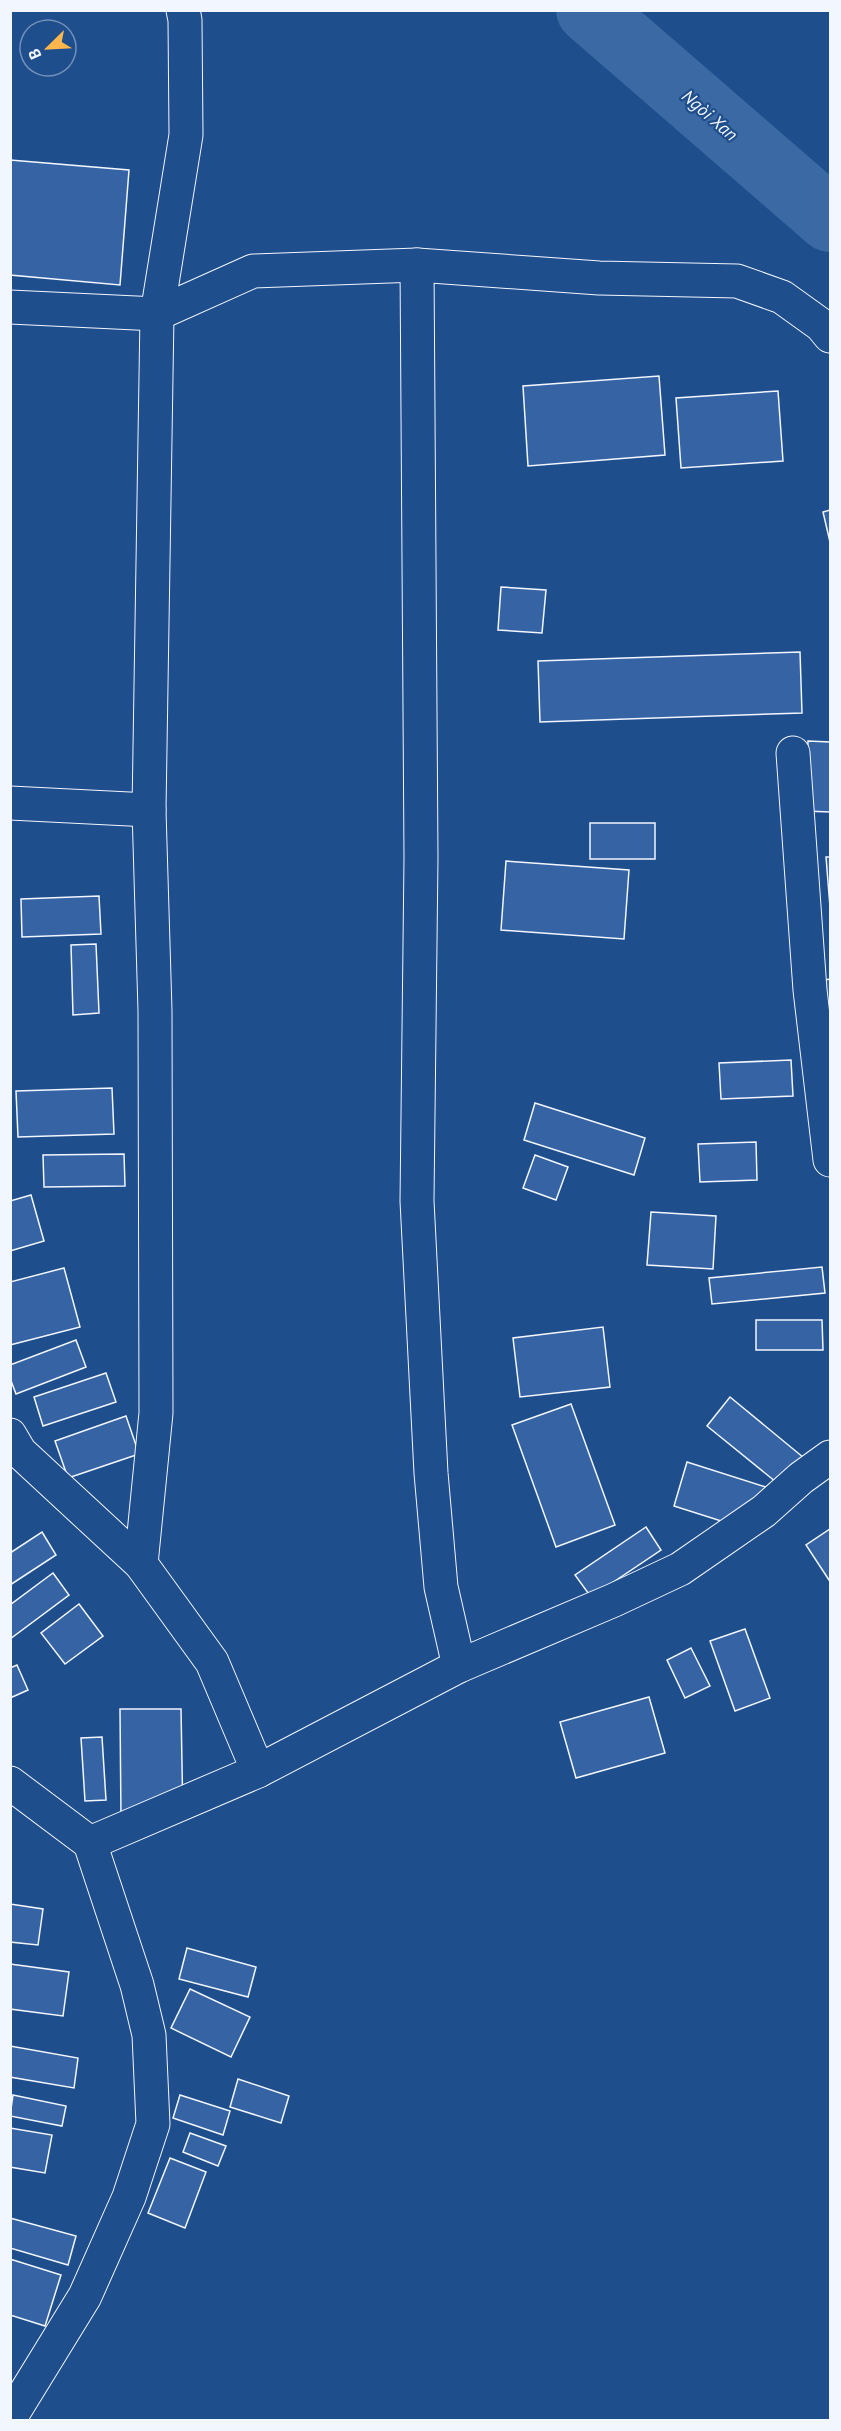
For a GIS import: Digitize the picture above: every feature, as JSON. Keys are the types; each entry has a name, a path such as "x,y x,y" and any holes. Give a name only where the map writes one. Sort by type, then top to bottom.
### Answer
{"street":[{"path":"141,1564 156,1413 156,1011 149,810 157,314 186,135 183,10"},
{"path":"406,266 421,858 417,1201 431,1473 441,1587 459,1666"},
{"path":"10,308 157,314 253,271 406,266 599,278 737,281 782,297 821,324 831,336"},
{"path":"793,753 810,990 831,1160"},
{"path":"10,803 149,810"},
{"path":"10,1436 20,1452 141,1564 212,1662 258,1771"},
{"path":"90,1843 258,1771 459,1666 614,1600 680,1569 764,1511 801,1478 831,1457"},
{"path":"10,1783 90,1843 137,1985 149,2035 153,2124 129,2198 85,2296 10,2418"}],"building":[{"path":"10,160 129,170 120,285 10,275"},
{"path":"659,376 665,455 528,466 523,386"},
{"path":"778,391 783,461 681,468 676,398"},
{"path":"830,510 830,542 823,512"},
{"path":"501,587 546,590 542,633 498,630"},
{"path":"800,652 802,713 540,722 538,661"},
{"path":"808,741 830,742 830,812 805,811"},
{"path":"590,823 655,823 655,859 590,859"},
{"path":"826,857 830,857 830,907"},
{"path":"506,861 629,870 624,939 501,930"},
{"path":"99,896 101,934 22,937 21,899"},
{"path":"96,944 99,1013 73,1015 71,945"},
{"path":"830,979 830,1070 815,982"},
{"path":"791,1060 793,1096 721,1099 719,1063"},
{"path":"112,1088 114,1134 18,1137 16,1091"},
{"path":"535,1103 645,1138 634,1175 524,1140"},
{"path":"756,1142 757,1180 700,1182 698,1144"},
{"path":"124,1154 125,1186 44,1187 43,1155"},
{"path":"535,1155 568,1167 556,1200 523,1188"},
{"path":"31,1195 44,1241 10,1251 10,1201"},
{"path":"651,1212 716,1216 713,1269 647,1265"},
{"path":"822,1267 825,1293 712,1304 709,1278"},
{"path":"64,1268 80,1327 10,1345 10,1282"},
{"path":"756,1320 822,1320 823,1350 756,1350"},
{"path":"603,1327 610,1387 520,1397 513,1338"},
{"path":"76,1340 86,1367 16,1394 10,1378 10,1365"},
{"path":"106,1373 116,1402 43,1426 34,1397"},
{"path":"730,1397 815,1467 792,1495 707,1426"},
{"path":"571,1404 615,1525 556,1547 512,1425"},
{"path":"126,1416 139,1454 68,1478 55,1441"},
{"path":"687,1462 772,1489 759,1533 674,1506"},
{"path":"646,1527 661,1550 591,1597 575,1575"},
{"path":"830,1529 830,1579 829,1580 806,1545"},
{"path":"42,1532 56,1555 10,1585 10,1553"},
{"path":"53,1573 69,1595 10,1639 10,1605"},
{"path":"79,1604 103,1636 65,1664 41,1633"},
{"path":"745,1629 770,1698 735,1711 710,1641"},
{"path":"691,1648 710,1686 685,1698 667,1660"},
{"path":"17,1665 28,1690 10,1698 10,1668"},
{"path":"649,1697 665,1753 576,1778 560,1722"},
{"path":"120,1709 181,1709 183,1819 121,1819"},
{"path":"102,1737 106,1800 85,1801 81,1738"},
{"path":"10,1904 43,1909 38,1945 10,1942"},
{"path":"187,1948 256,1967 248,1997 179,1979"},
{"path":"10,1964 69,1972 63,2016 10,2009"},
{"path":"190,1989 250,2017 231,2057 171,2028"},
{"path":"10,2046 78,2058 74,2088 10,2077"},
{"path":"238,2079 289,2096 281,2123 230,2107"},
{"path":"13,2095 66,2106 62,2126 10,2116"},
{"path":"180,2095 230,2111 223,2135 173,2118"},
{"path":"10,2128 52,2135 45,2173 10,2167"},
{"path":"190,2133 226,2146 218,2166 183,2152"},
{"path":"170,2158 206,2172 185,2228 148,2213"},
{"path":"10,2218 76,2236 68,2265 10,2248"},
{"path":"10,2259 61,2275 45,2326 10,2315"}],"waterway":[{"name":"Ngòi Xan","path":"589,10 830,219"}]}
